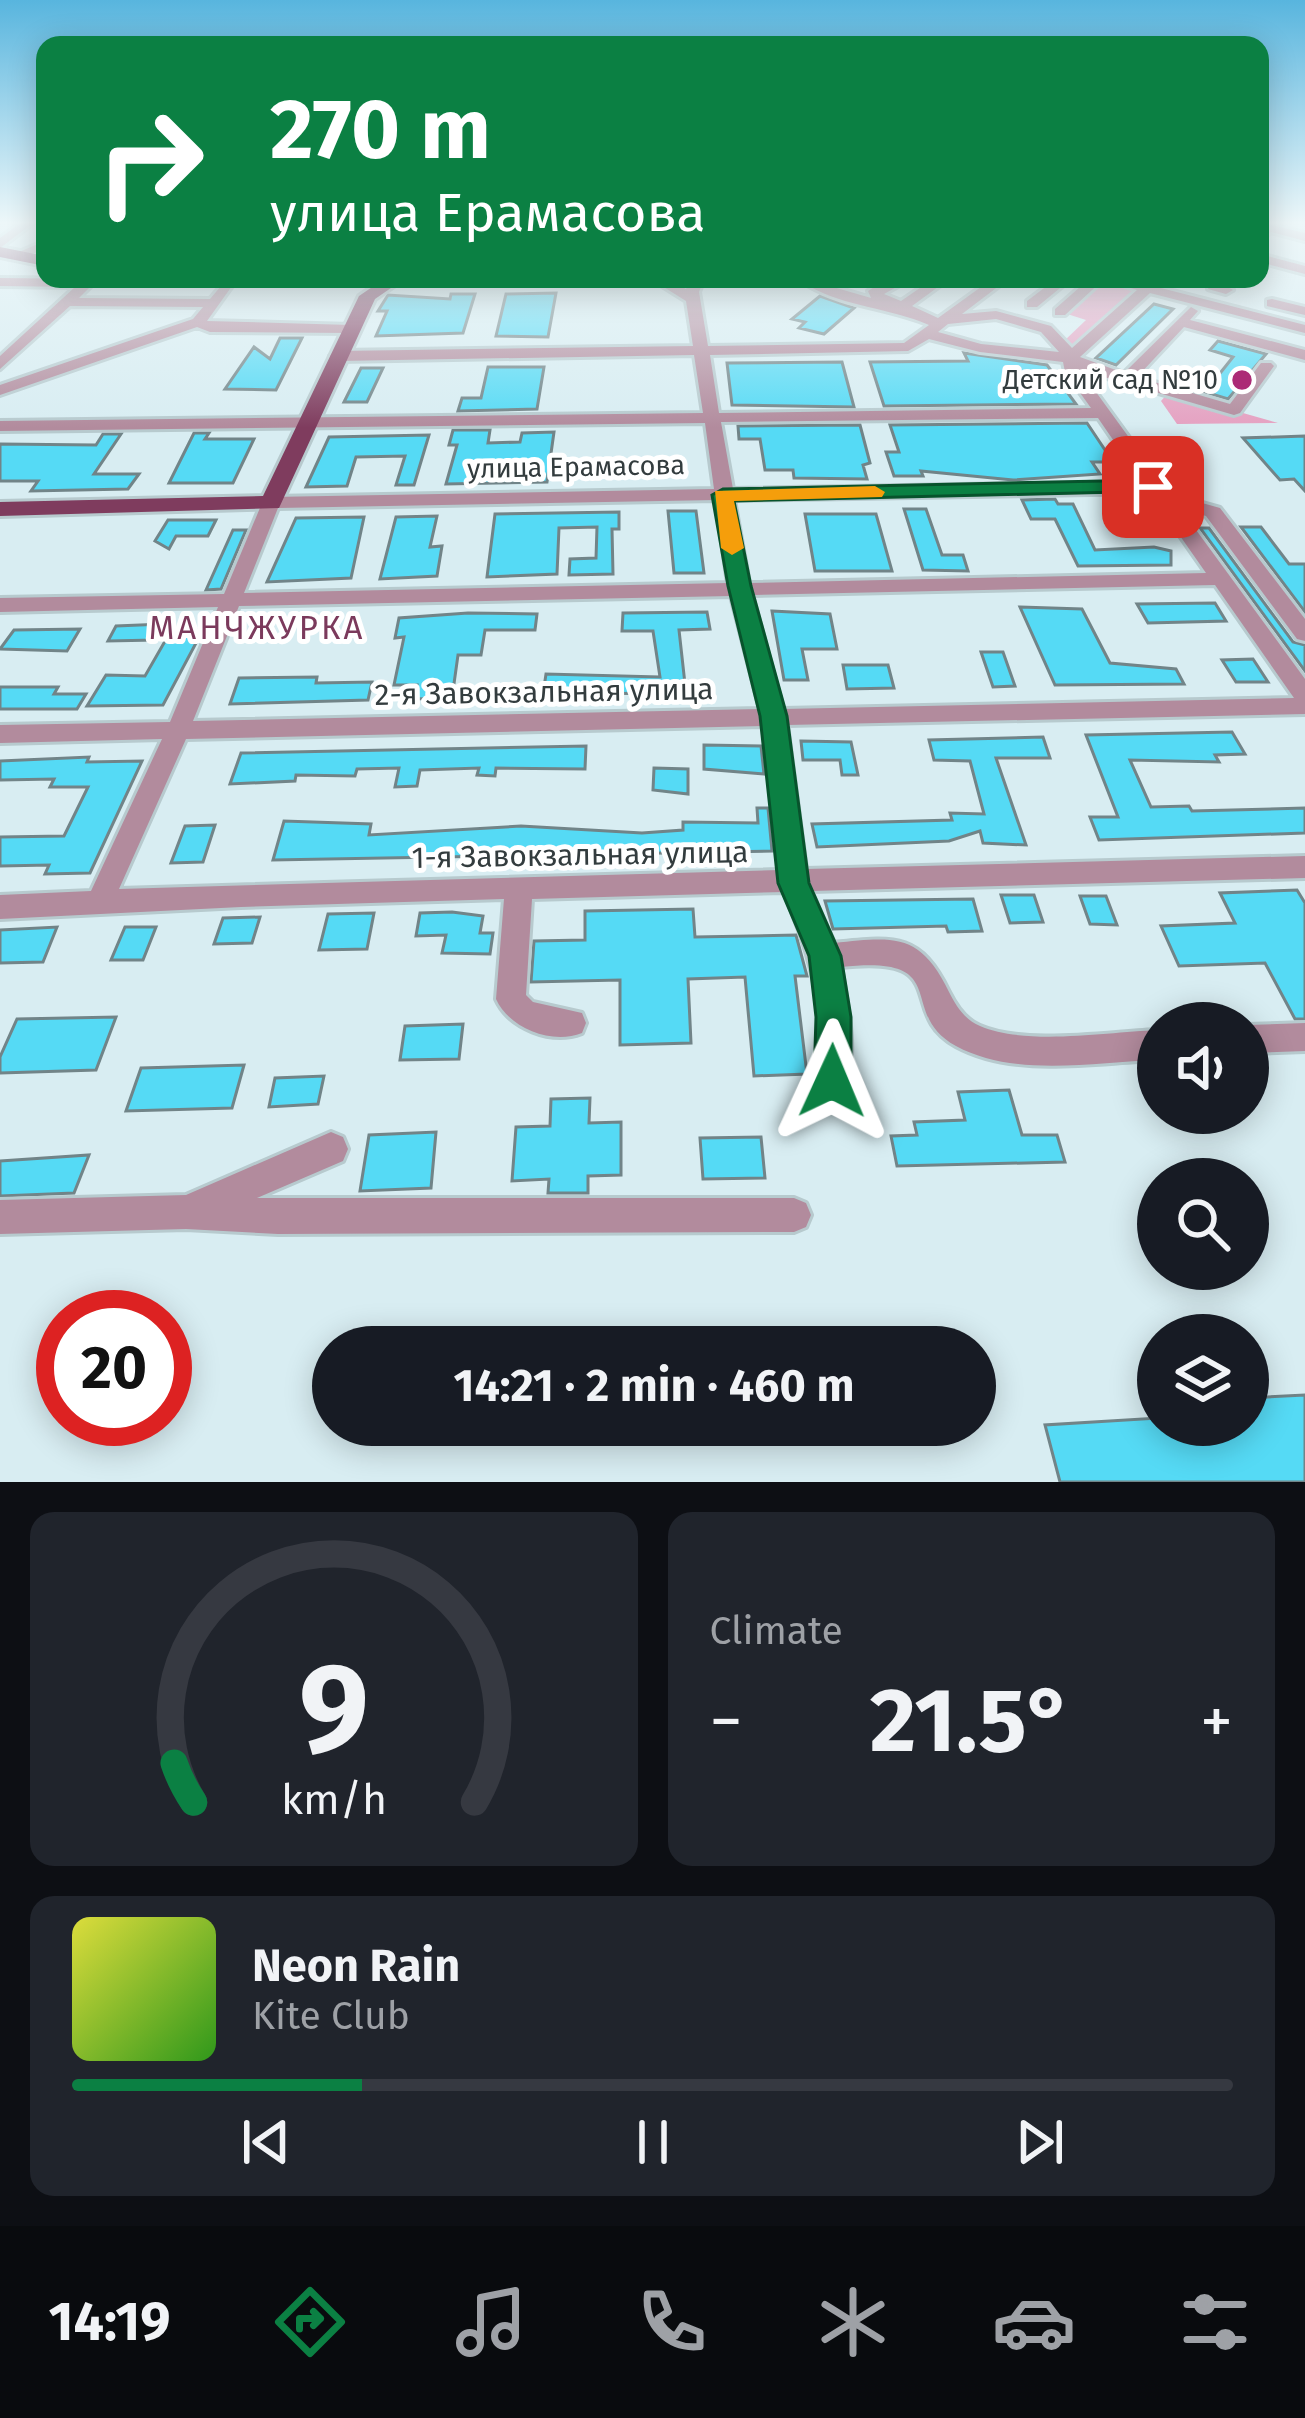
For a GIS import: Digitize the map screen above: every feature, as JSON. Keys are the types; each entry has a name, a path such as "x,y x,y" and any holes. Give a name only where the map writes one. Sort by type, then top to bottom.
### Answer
{"main road":[{"path":"271,503 368,290"},
{"name":"улица Ерамасова","path":"0,509 271,503"}],"street":[{"path":"0,364 79,290"},
{"path":"0,390 198,322 224,290"},
{"path":"695,290 709,418 739,586 774,716 794,883 825,956 834,1017 832,1081"},
{"path":"830,290 906,312"},
{"path":"880,290 873,294 980,348 1070,358 1234,410 1265,366"},
{"path":"906,312 930,290"},
{"path":"338,356 908,346 986,290"},
{"path":"1032,304 1049,290"},
{"path":"1060,312 1080,290"},
{"path":"1070,358 1145,290"},
{"path":"1168,290 1305,329"},
{"path":"66,302 213,303"},
{"path":"1127,379 1200,302"},
{"path":"1272,303 1305,311"},
{"path":"939,326 996,315 1046,329 1305,696"},
{"path":"198,322 210,328 350,329"},
{"path":"1180,322 1305,355"},
{"path":"0,405 42,425"},
{"path":"0,426 1102,413"},
{"name":"улица Ерамасова","path":"271,503 1156,491 1244,520"},
{"path":"98,903 178,730 271,503"},
{"path":"1214,512 1305,634"},
{"path":"0,605 1219,578"},
{"name":"2-я Завокзальная улица","path":"0,734 1305,706"},
{"name":"1-я Завокзальная улица","path":"0,907 1305,867"},
{"path":"519,889 511,999 525,1016 572,1023"},
{"path":"825,956 889,951 912,956 929,976 952,1024 979,1040 1009,1046 1137,1045"},
{"path":"1269,1038 1305,1037"},
{"path":"186,1212 332,1149"},
{"path":"0,1217 186,1212 278,1217 794,1215"}],"shaded area":[{"path":"1088,290 1140,292 1073,351 1063,342 1086,320 1061,312"},
{"path":"1169,392 1278,423 1177,424 1161,401"}],"building":[{"path":"556,293 548,337 496,336 506,294"},
{"path":"451,294 475,294 463,333 376,336 387,311 378,311 388,295 450,299"},
{"path":"820,296 854,308 824,334 799,328 805,322 792,319"},
{"path":"1154,304 1173,309 1116,365 1096,358"},
{"path":"280,338 302,338 276,390 225,389 254,347 270,359"},
{"path":"1218,341 1266,354 1228,399 1205,392 1233,357 1210,350"},
{"path":"964,353 1047,365 1076,404 884,406 870,362 968,361"},
{"path":"842,362 854,407 732,405 727,363"},
{"path":"488,367 544,367 537,409 458,411 462,398 481,398"},
{"path":"361,368 383,368 367,402 344,402"},
{"path":"1087,423 1113,462 1092,462 1100,474 1013,480 921,471 923,476 894,476 886,452 899,452 890,425"},
{"path":"860,425 870,463 863,465 867,479 794,478 793,470 765,470 760,439 739,439 738,426"},
{"path":"453,430 490,430 488,443 520,442 522,433 554,432 547,482 446,484 457,445 449,445"},
{"path":"194,433 209,433 205,439 254,439 233,483 169,483"},
{"path":"103,434 121,434 94,474 139,474 128,489 31,491 38,481 0,481 0,444 96,445"},
{"path":"429,435 414,485 396,485 405,456 356,457 347,486 306,487 329,437"},
{"path":"1305,436 1305,491 1294,479 1280,480 1243,438"},
{"path":"1055,499 1058,504 1073,504 1095,550 1154,547 1171,551 1171,565 1078,566 1055,519 1031,519 1022,500"},
{"path":"904,509 926,509 942,555 963,555 968,571 923,570"},
{"path":"668,511 696,511 704,573 674,573"},
{"path":"619,512 619,529 612,529 613,574 569,575 570,559 596,558 597,527 559,528 557,574 487,577 495,514"},
{"path":"805,514 876,514 892,571 815,571"},
{"path":"437,516 430,547 442,546 437,576 380,579 396,517"},
{"path":"364,517 351,578 267,582 296,518"},
{"path":"168,520 216,520 208,536 176,536 169,549 155,541"},
{"path":"1241,527 1261,527 1289,564 1305,564 1305,612"},
{"path":"1200,528 1209,528 1293,642 1305,645 1305,671"},
{"path":"233,530 246,530 221,589 206,590"},
{"path":"1215,603 1226,621 1148,623 1137,604"},
{"path":"1020,607 1082,609 1110,663 1176,669 1184,684 1055,685"},
{"path":"772,611 830,614 837,649 802,649 808,680 784,680"},
{"path":"707,612 710,629 679,630 686,693 543,694 546,674 660,677 653,631 622,631 623,613"},
{"path":"537,614 535,630 485,630 481,655 458,655 452,698 414,699 417,685 394,685 404,637 395,638 399,618"},
{"path":"163,624 156,640 108,641 116,626"},
{"path":"80,629 67,651 0,649 14,630"},
{"path":"172,629 203,630 163,705 87,706 106,675 145,676"},
{"path":"981,652 1003,652 1015,686 993,687"},
{"path":"1253,659 1268,682 1236,682 1222,660"},
{"path":"843,665 888,665 894,688 847,689"},
{"path":"317,677 316,683 372,682 368,700 230,704 239,678"},
{"path":"0,687 58,687 54,694 86,694 77,709 0,709"},
{"path":"1232,732 1245,754 1215,755 1219,762 1130,760 1151,807 1189,806 1192,811 1305,808 1305,833 1099,840 1090,817 1118,817 1086,735"},
{"path":"1043,737 1050,758 996,758 1026,845 983,843 980,831 949,841 817,847 812,824 952,820 950,813 984,814 970,761 934,760 929,740"},
{"path":"801,741 851,742 858,775 842,775 840,760 803,760"},
{"path":"704,745 761,746 764,774 704,769"},
{"path":"586,746 585,769 496,768 495,776 477,775 479,768 420,770 417,786 395,787 399,768 357,769 355,776 296,775 295,781 230,784 241,753"},
{"path":"89,757 87,762 142,761 90,873 45,874 49,865 0,866 0,837 64,836 88,787 50,787 54,779 0,780 0,761"},
{"path":"654,768 688,769 688,794 653,790"},
{"path":"757,808 768,808 772,851 273,860 284,821 371,824 369,835 521,826 642,833 683,830 683,822 758,823"},
{"path":"215,825 203,862 171,863 185,826"},
{"path":"1297,890 1305,903 1305,1019 1295,1019 1265,963 1179,966 1161,926 1235,923 1220,893"},
{"path":"1001,895 1034,895 1043,922 1010,923"},
{"path":"1080,896 1106,896 1117,925 1090,924"},
{"path":"973,899 982,931 948,932 946,926 833,929 825,901"},
{"path":"693,909 695,937 796,935 807,976 795,976 807,1074 754,1076 745,977 688,979 691,1043 620,1045 620,980 531,982 534,941 585,940 585,911"},
{"path":"374,913 367,949 319,950 328,914"},
{"path":"420,913 483,916 480,933 493,933 490,954 442,953 446,935 416,936"},
{"path":"260,917 252,943 214,944 223,918"},
{"path":"57,927 43,962 0,963 0,930"},
{"path":"125,927 156,927 143,960 111,960"},
{"path":"116,1017 96,1070 0,1073 0,1057 17,1019"},
{"path":"463,1024 459,1059 400,1060 405,1026"},
{"path":"244,1065 232,1108 126,1111 141,1068"},
{"path":"324,1076 318,1104 269,1107 275,1078"},
{"path":"1009,1090 1022,1135 1057,1135 1065,1162 897,1166 891,1136 917,1135 914,1122 965,1120 958,1092"},
{"path":"590,1098 589,1123 621,1122 621,1175 588,1176 588,1193 548,1193 549,1179 512,1181 516,1127 550,1126 551,1099"},
{"path":"436,1132 431,1188 360,1191 369,1135"},
{"path":"761,1137 765,1178 703,1179 700,1138"},
{"path":"89,1155 74,1193 0,1196 0,1161"},
{"path":"1305,1395 1305,1482 1060,1482 1045,1425 1137,1419 1137,1446 1269,1446 1269,1397"}],"slow traffic":[{"path":"732,548 723,495 875,492"}],"place":[{"name":"Детский сад №10","path":"1242,380"}],"district":[{"name":"МАНЧЖУРКА","path":"257,627"}],"route":[{"path":"832,1081 834,1017 825,956 794,883 774,716 739,586 723,495 1153,487"}]}
